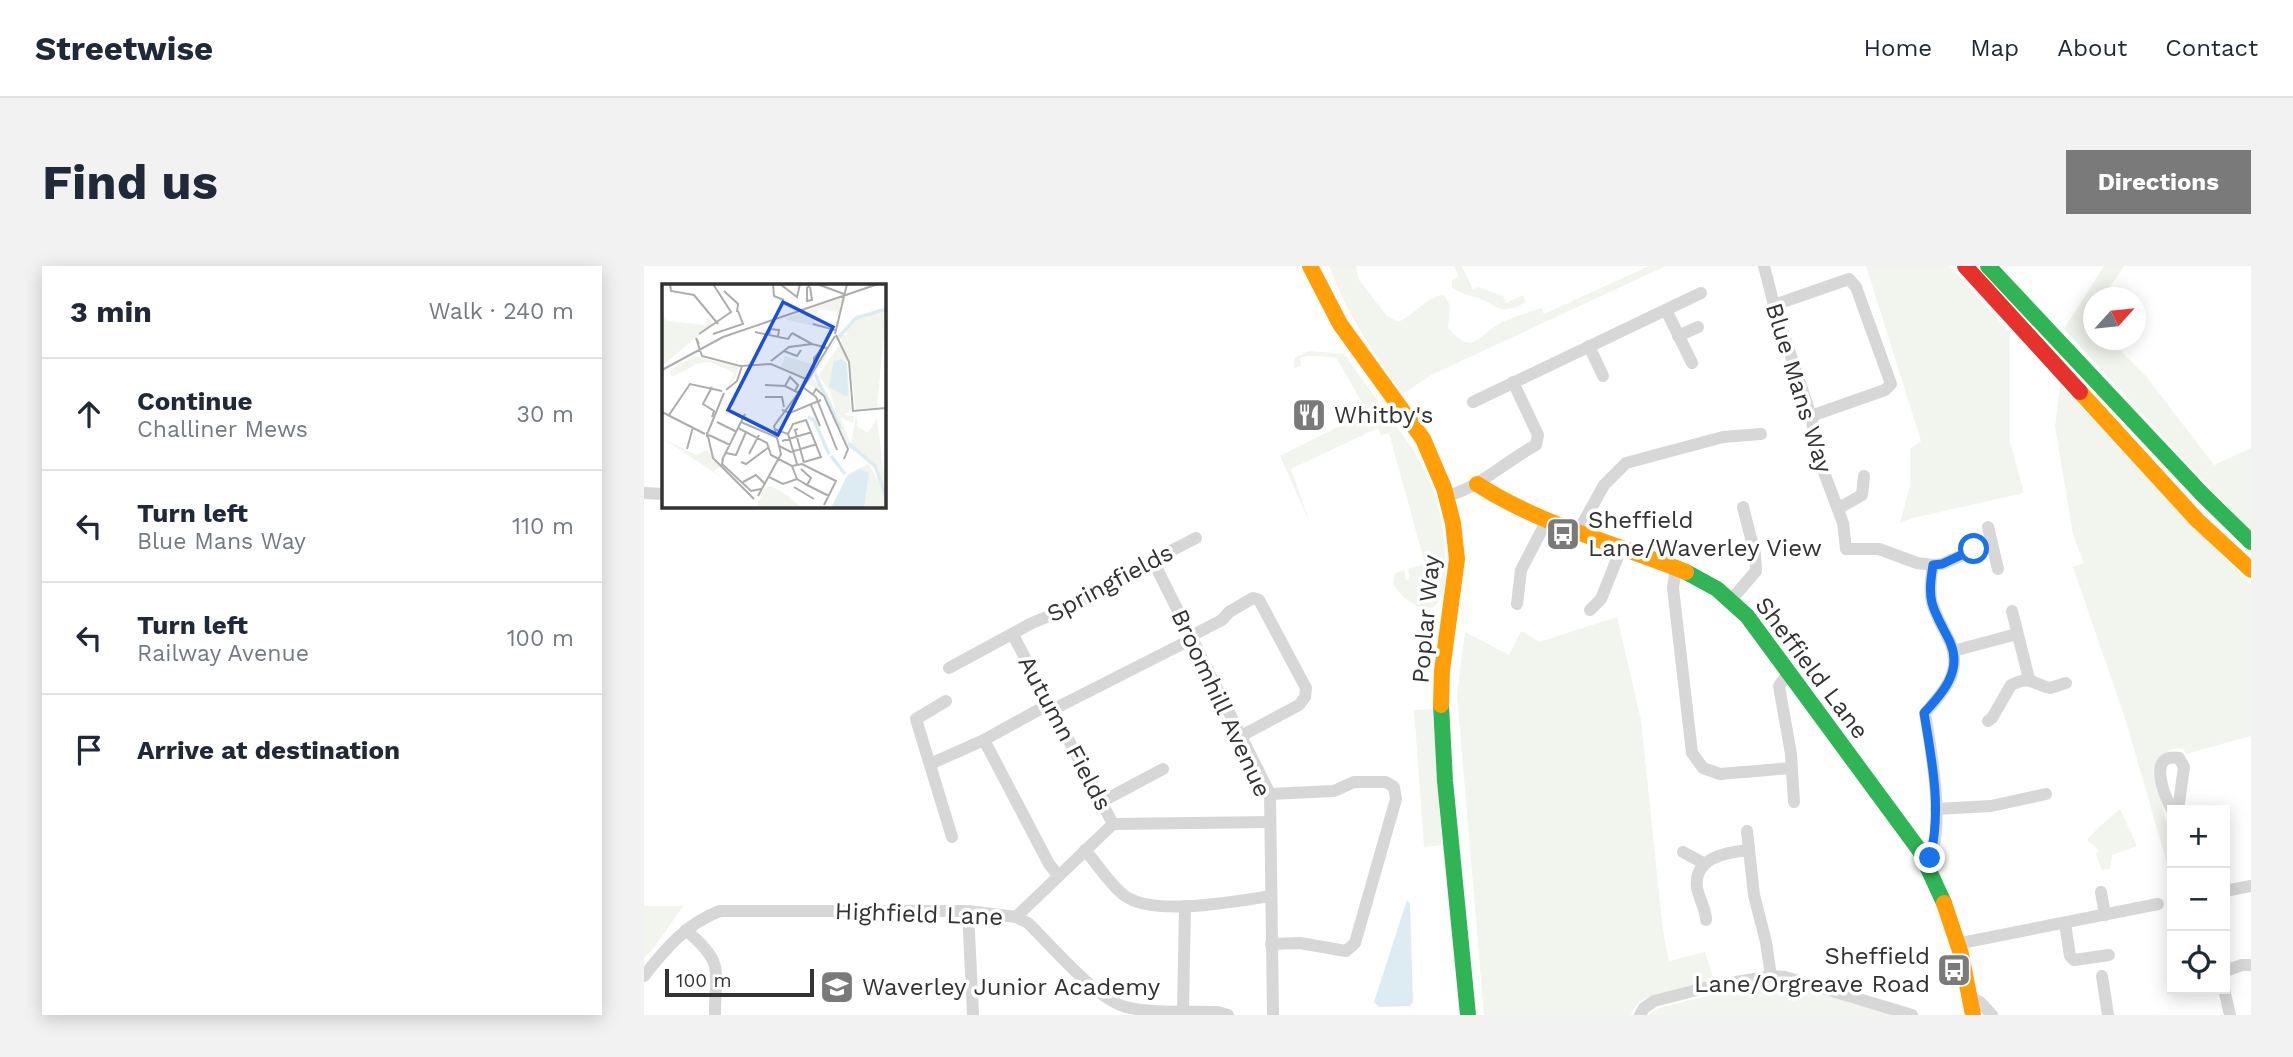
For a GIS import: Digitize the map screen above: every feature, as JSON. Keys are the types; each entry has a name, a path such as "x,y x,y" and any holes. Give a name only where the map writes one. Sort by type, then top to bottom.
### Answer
{"main road":[{"name":"Poplar Way","path":"1310,266 1340,324 1423,439 1447,496 1457,565 1441,700 1448,811 1468,1015"},
{"path":"1965,266 2197,520 2251,570"},
{"path":"1988,266 2202,494 2251,542"},
{"name":"Sheffield Lane","path":"1478,484 1547,520 1700,577 1731,600 1789,671 1926,863 1956,944 1973,1015"}],"street":[{"name":"Blue Mans Way","path":"1764,266 1774,305 1811,416 1819,459 1839,509 1846,550 1879,549 1917,563 1933,565"},
{"path":"1774,305 1849,279 1856,287 1891,384 1885,390 1811,416"},
{"path":"1473,402 1701,293"},
{"path":"1666,310 1692,363"},
{"path":"1678,337 1698,327"},
{"path":"1589,346 1603,376"},
{"path":"1447,496 1478,484 1538,442 1538,435 1513,383"},
{"path":"1578,532 1604,485 1626,463 1723,437 1761,434"},
{"name":"Blue Mans Way","path":"1839,509 1862,495 1864,476"},
{"path":"644,493 662,494"},
{"path":"1731,600 1756,571 1755,554 1743,507"},
{"path":"1517,604 1521,570 1547,520"},
{"path":"1988,527 1998,569"},
{"name":"Springfields","path":"949,668 1032,623 1071,607 1196,538"},
{"path":"1926,863 1934,843 1936,809 1934,775 1924,713 1945,690 1954,668 1954,651 1931,601 1933,565 1942,564 1991,543"},
{"path":"1590,610 1601,599 1621,549"},
{"name":"Broomhill Avenue","path":"1154,563 1270,794 1273,1015"},
{"path":"1676,566 1673,587 1689,739 1697,762 1703,768 1720,774 1791,768"},
{"path":"930,764 1191,638 1254,598 1259,600 1306,688 1305,697 1299,705 1241,736"},
{"path":"2012,611 2029,679"},
{"name":"Autumn Fields","path":"1013,635 1113,824 1016,917"},
{"path":"1954,651 2017,635"},
{"path":"1789,671 1779,686 1794,802"},
{"path":"1988,721 2011,685 2029,679 2046,687 2066,683"},
{"path":"946,701 916,719 952,837"},
{"path":"984,740 1049,864 1058,875"},
{"path":"2170,805 2161,786 2160,769 2165,761 2174,757 2179,758 2185,766 2179,805"},
{"path":"1101,802 1163,769"},
{"path":"1270,794 1334,791 1354,782 1386,782 1394,787 1396,799 1355,943 1351,948 1346,951 1307,943 1271,944"},
{"path":"1936,809 1999,805 2046,794"},
{"path":"1113,824 1270,822"},
{"path":"1747,831 1754,895 1771,976"},
{"path":"1085,850 1122,894 1146,905 1185,906 1271,896"},
{"path":"1706,920 1697,889 1697,880 1705,864 1720,854 1749,850"},
{"path":"1683,852 1705,864"},
{"path":"2230,890 2251,886"},
{"path":"2101,892 2105,915"},
{"path":"1956,944 2158,904"},
{"path":"1183,1011 1185,906"},
{"name":"Highfield Lane","path":"644,976 686,930 701,918 720,911 968,911 1016,917 1028,923 1102,995 1114,1002 1134,1008 1218,1012 1228,1015"},
{"path":"968,911 973,1015"},
{"path":"2065,923 2070,956 2074,960 2109,955"},
{"path":"686,930 710,953 715,963 715,1015"},
{"path":"2230,969 2251,965"},
{"path":"1640,1015 1644,1008 1663,999 1721,984 1771,976 1797,980 1912,1015"},
{"path":"2102,976 2108,1015"},
{"path":"2225,994 2230,1015"},
{"path":"1971,998 1984,1005 1992,1015"},
{"path":"1107,1015 1114,1002"}],"shaded area":[{"path":"1329,266 1356,266 1359,280 1387,316 1398,322 1433,298 1444,295 1450,305 1448,328 1457,337 1470,342 1514,317 1541,308 1544,314 1649,266 1666,266 1431,375 1403,394 1362,333"},
{"path":"1454,266 1462,266 1473,290 1478,287 1503,296 1506,303 1523,295 1526,302 1510,309 1500,309 1458,291 1452,287 1452,280 1459,277"},
{"path":"1866,266 1950,266 2010,333 2010,442 2024,493 1900,523 1910,486 1910,449 1921,441"},
{"path":"2104,266 2124,266 2110,287 2091,287"},
{"path":"2083,299 2083,350 2064,329"},
{"path":"2083,350 2120,350 2145,375 2214,465 2251,448 2251,533"},
{"path":"1309,351 1344,354 1424,469 1440,514 1445,555 1444,588 1439,601 1432,608 1412,603 1393,583 1395,573 1404,570 1406,580 1410,579 1408,569 1425,564 1389,433 1381,435 1378,428 1291,469 1310,523 1280,456 1360,416 1358,410 1364,406 1336,357 1307,356 1300,358 1301,366 1294,368 1294,358"},
{"path":"2060,385 2251,585 2251,736 2186,754 2183,748 2172,749 2159,758 2158,790 2167,825 2167,864 2126,721 2073,567 2084,563 2073,534 2055,427"},
{"path":"1617,617 1641,720 1663,931 1669,961 1705,952 1714,980 1649,996 1638,1003 1631,1015 1484,1015 1457,695 1465,632 1509,655 1521,631 1539,642"},
{"path":"1432,709 1442,845 1424,847 1414,710"},
{"path":"2120,809 2137,846 2112,855 2110,869 2102,870 2096,854 2100,851 2087,840"},
{"path":"1407,900 1410,904 1413,1002 1410,1006 1379,1007 1374,1002"},
{"path":"644,906 683,906 644,958"},
{"path":"1755,984 1787,984 1893,1015 1649,1015 1658,1008"}],"traffic: fast":[{"path":"1988,266 2202,494 2251,542"},
{"path":"1686,572 1717,589 1747,616 1920,851 1944,903"},
{"path":"1441,705 1445,781 1468,1015"}],"traffic: slow":[{"path":"1310,266 1340,324 1423,439 1444,488 1453,523 1457,559 1442,671 1441,705"},
{"path":"2080,392 2197,520 2251,570"},
{"path":"1477,484 1553,523 1686,572"},
{"path":"1944,903 1961,954 1973,1015"}],"traffic: jam":[{"path":"1965,266 2080,392"}],"place":[{"name":"Whitby's","path":"1309,415"},
{"name":"Sheffield Lane/Waverley View","path":"1563,534"},
{"name":"Sheffield Lane/Orgreave Road","path":"1954,970"},
{"name":"Waverley Junior Academy","path":"837,987"}],"route":[{"path":"1930,858 1935,830 1935,790 1924,713 1945,690 1951,679 1955,660 1954,651 1931,601 1933,565 1942,564 1974,549"}]}
